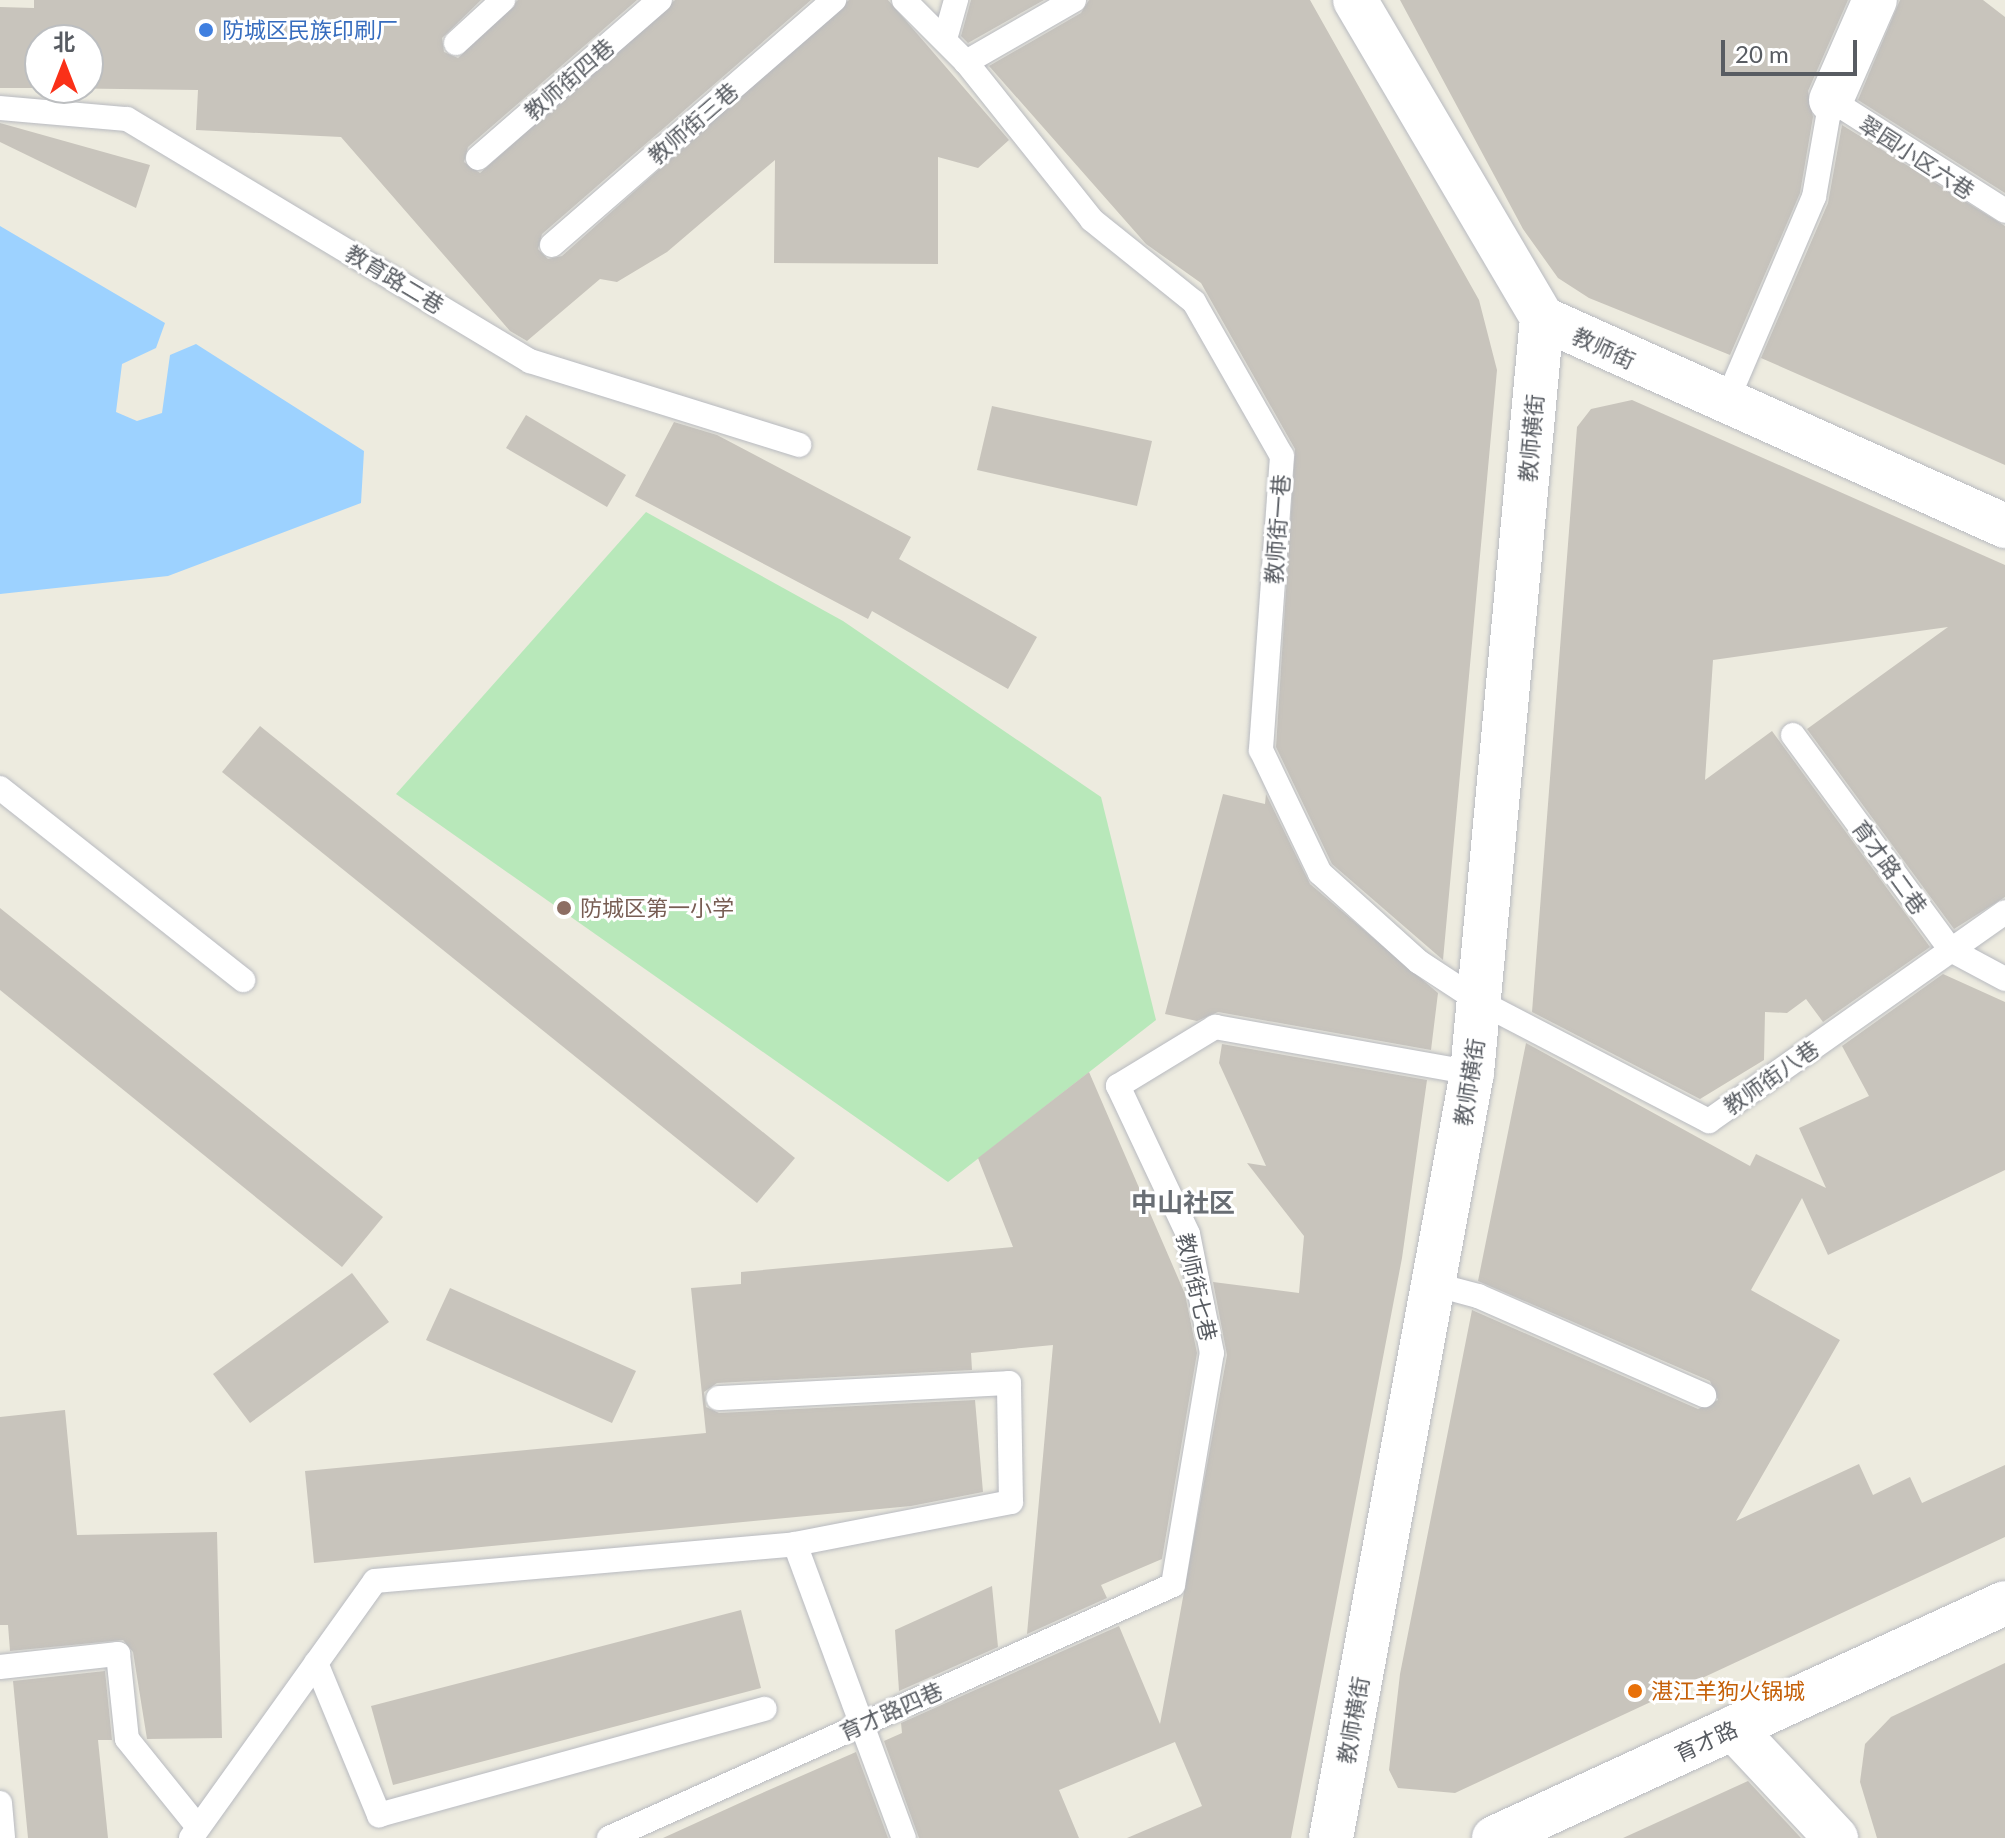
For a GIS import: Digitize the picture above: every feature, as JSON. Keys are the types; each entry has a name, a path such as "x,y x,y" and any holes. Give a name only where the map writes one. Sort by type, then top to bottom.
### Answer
{"street":[{"path":"1355,0 1542,318"},
{"path":"1831,100 1875,0"},
{"name":"教师街","path":"1542,318 2005,526"},
{"name":"教师横街","path":"1331,1838 1472,1073 1542,318"},
{"name":"育才路","path":"1494,1838 2005,1603"},
{"path":"1733,1728 1836,1838"}],"lane":[{"path":"456,43 503,0"},
{"name":"教师街四巷","path":"478,158 660,0"},
{"name":"教师街三巷","path":"552,245 834,0"},
{"name":"教师街一巷","path":"904,0 966,62 1092,220 1194,302 1282,456 1261,750 1320,873 1419,962 1480,1002"},
{"path":"945,39 956,0"},
{"path":"966,62 1074,0"},
{"path":"1726,403 1814,197 1831,100"},
{"name":"翠园小区六巷","path":"1831,100 2005,211"},
{"name":"教育路二巷","path":"0,108 127,119 530,361 799,445"},
{"name":"育才路二巷","path":"1793,735 1951,950 2005,979"},
{"path":"0,788 243,980"},
{"name":"教师街八巷","path":"1480,1002 1709,1121 2005,912"},
{"name":"教师街七巷","path":"1173,1585 1212,1353 1188,1234 1118,1086 1215,1027 1472,1073"},
{"path":"1433,1284 1478,1296 1704,1395"},
{"path":"0,1667 118,1654 127,1739 195,1833 375,1581 795,1544 1011,1502 1009,1383 718,1398"},
{"path":"795,1544 859,1726 904,1838"},
{"name":"育才路四巷","path":"609,1838 1173,1585"},
{"path":"316,1663 379,1815 765,1709"},
{"path":"0,1803 3,1838"}],"green space":[{"path":"646,512 843,621 1101,797 1156,1020 948,1182 396,794"}],"water":[{"path":"0,226 165,323 156,348 122,364 116,412 137,421 162,413 170,355 196,344 364,451 361,503 168,576 0,594"}],"building":[{"path":"34,0 481,0 442,38 444,52 458,58 518,0 637,0 468,147 464,162 480,173 675,0 811,0 542,234 538,249 548,259 562,256 849,0 888,0 1009,140 978,168 938,157 938,264 774,263 775,160 667,252 617,282 600,279 527,341 510,331 341,137 196,130 198,90 104,89 104,24 24,24 24,88 0,88 0,7 34,8"},
{"path":"971,0 1044,0 968,43 961,36"},
{"path":"1089,0 1310,0 1479,300 1497,370 1443,960 1332,864 1276,747 1295,449 1201,283 1146,244 989,66 1081,13"},
{"path":"1400,0 1848,0 1808,91 1813,117 1800,193 1730,355 1589,298 1558,278 1523,229"},
{"path":"1900,0 1983,0 2005,17 2005,193 1858,100"},
{"path":"0,123 150,165 136,208 0,142"},
{"path":"1842,125 2005,226 2005,465 1761,358 1828,203"},
{"path":"1632,400 2005,565 2005,897 1954,929 1807,729 1948,627 1713,660 1705,780 1772,731 1930,947 1823,1022 1806,999 1787,1013 1765,1012 1764,1060 1700,1099 1532,1012 1577,427 1591,409"},
{"path":"992,406 1152,441 1137,506 977,470"},
{"path":"526,415 626,475 607,507 506,448"},
{"path":"674,422 717,435 911,537 899,559 1037,637 1008,689 872,611 868,619 635,496"},
{"path":"260,726 795,1158 757,1203 222,772"},
{"path":"1223,794 1265,804 1266,794 1310,884 1438,993 1431,1050 1218,1012 1197,1021 1165,1014"},
{"path":"0,908 383,1217 342,1267 0,990"},
{"path":"1943,974 2005,1002 2005,1170 1828,1255 1802,1198 1751,1290 1840,1340 1736,1521 1859,1464 1873,1495 1910,1477 1922,1503 2005,1465 2005,1537 1455,1793 1398,1788 1389,1770 1400,1674 1472,1310 1698,1409 1718,1400 1710,1381 1478,1281 1526,1043 1750,1166 1756,1154 1826,1188 1799,1128 1869,1096 1842,1046"},
{"path":"1222,1044 1427,1080 1402,1258 1291,1838 1127,1838 1202,1806 1175,1742 1059,1790 1079,1838 919,1838 884,1741 902,1733 901,1723 1119,1626 1160,1724 1227,1355 1213,1282 1299,1293 1304,1236 1247,1163 1266,1166 1219,1063"},
{"path":"1089,1072 1185,1294 1197,1353 1162,1559 1101,1585 1107,1598 1027,1634 1053,1345 971,1353 972,1370 717,1383 704,1392 706,1407 719,1413 975,1400 983,1492 911,1506 314,1563 305,1471 706,1433 691,1288 741,1284 741,1272 1013,1247 978,1158"},
{"path":"352,1273 389,1322 250,1423 213,1374"},
{"path":"450,1288 636,1371 612,1423 426,1340"},
{"path":"65,1410 77,1535 217,1532 222,1738 147,1739 133,1652 123,1640 10,1651 8,1625 0,1625 0,1417"},
{"path":"992,1586 998,1647 899,1691 895,1630"},
{"path":"741,1610 761,1688 393,1785 371,1706"},
{"path":"2005,1663 2005,1838 1877,1838 1860,1782 1865,1744 1891,1717"},
{"path":"105,1671 112,1740 98,1740 108,1838 28,1838 13,1681"},
{"path":"856,1752 888,1838 663,1838 753,1797"},
{"path":"1748,1781 1801,1838 1623,1838"}],"place":[{"name":"防城区民族印刷厂","path":"206,30"},
{"name":"防城区第一小学","path":"564,908"},
{"name":"湛江羊狗火锅城","path":"1635,1691"}],"district":[{"name":"中山社区","path":"1183,1203"}]}
